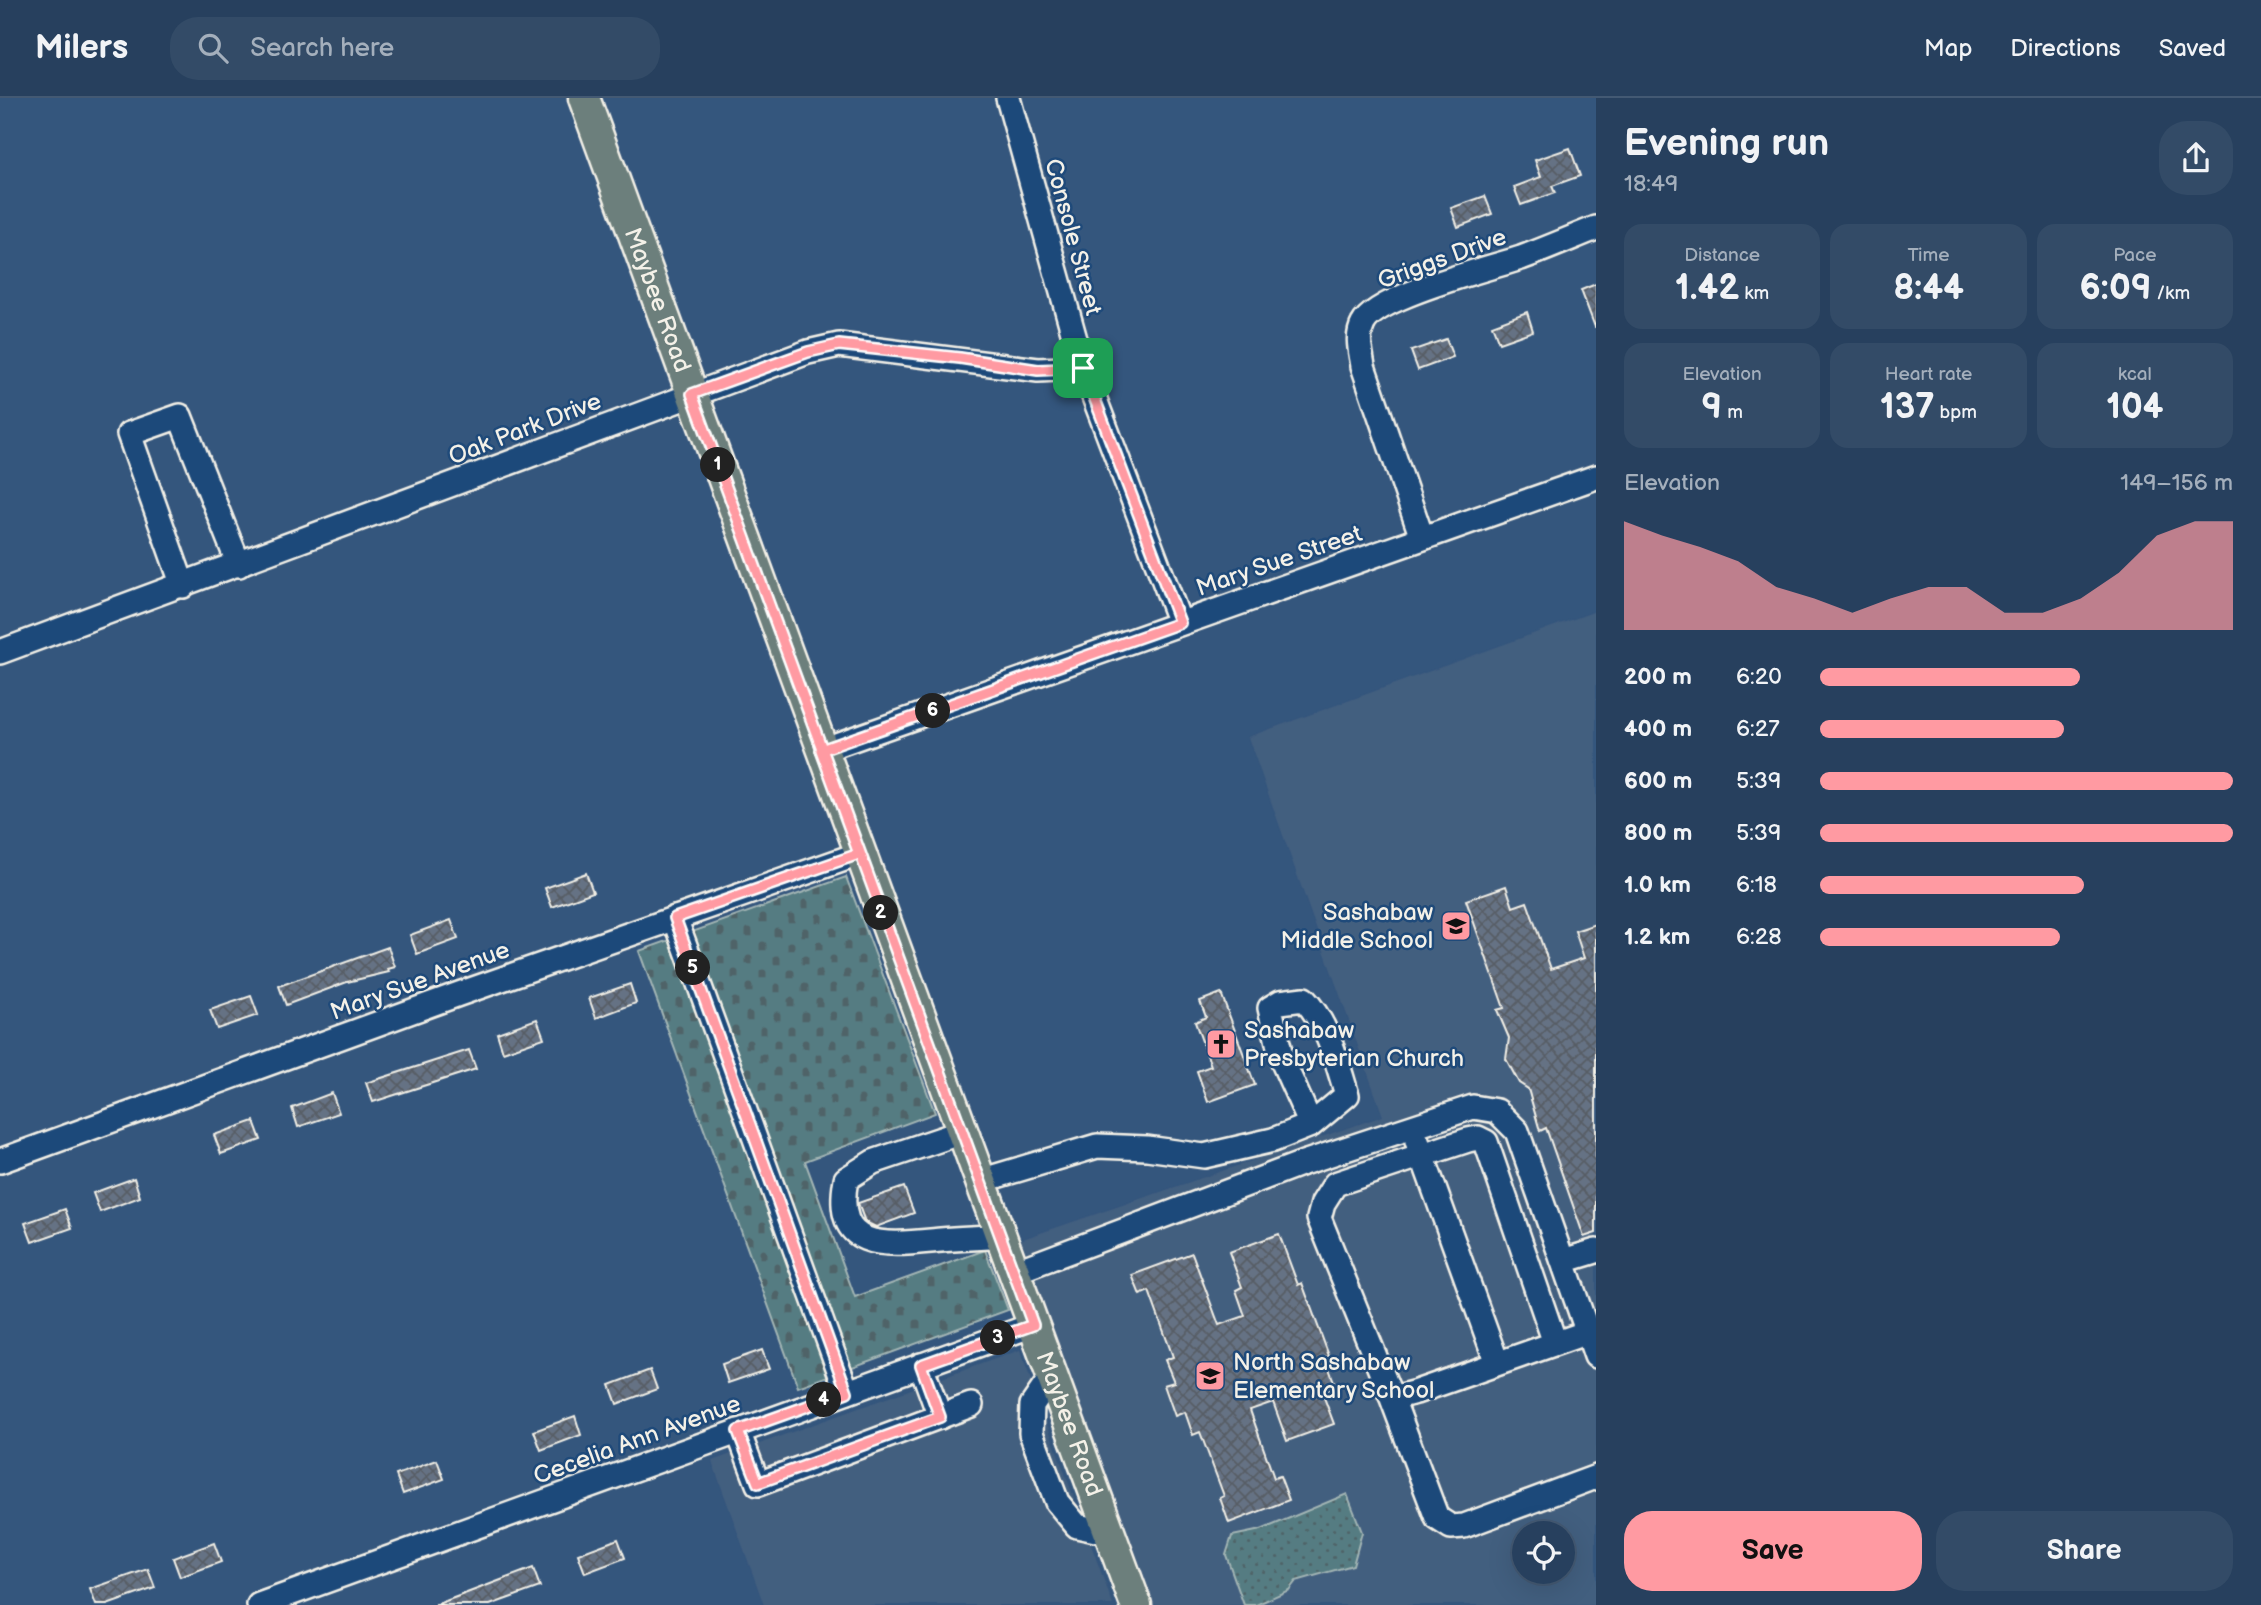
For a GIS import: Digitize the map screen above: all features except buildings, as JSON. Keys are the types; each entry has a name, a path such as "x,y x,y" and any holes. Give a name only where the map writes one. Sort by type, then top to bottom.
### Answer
{"main road":[{"name":"Maybee Road","path":"584,98 1136,1605"}],"street":[{"name":"Console Street","path":"1008,98 1083,368 1180,623"},
{"name":"Griggs Drive","path":"1422,538 1363,366 1359,343 1363,323 1371,314 1392,302 1438,283 1521,258 1596,228"},
{"name":"Oak Park Drive","path":"0,652 808,352 839,345 960,358 1038,370 1083,368"},
{"path":"183,586 129,434 180,416 239,565"},
{"name":"Mary Sue Street","path":"821,750 1596,477"},
{"name":"Mary Sue Avenue","path":"0,1161 859,854"},
{"path":"675,918 847,1392"},
{"path":"980,1181 1097,1146 1147,1148 1203,1156 1273,1140 1311,1125 1347,1095 1332,1046 1314,1009 1304,999 1280,1002 1270,1008 1282,1060 1311,1125"},
{"path":"1014,1272 1181,1207 1412,1125 1473,1107 1486,1107 1506,1117 1517,1131 1596,1356"},
{"path":"1412,1125 1497,1363"},
{"path":"962,1132 873,1162 846,1179 841,1204 850,1225 866,1241 890,1245 1001,1236"},
{"path":"1555,1343 1486,1142 1478,1138 1335,1184 1323,1203 1319,1218 1437,1518 1451,1527 1464,1526 1596,1477"},
{"path":"1563,1261 1596,1251"},
{"name":"Cecelia Ann Avenue","path":"259,1605 1033,1325"},
{"path":"1390,1393 1401,1396 1588,1332"},
{"path":"921,1365 940,1417"},
{"path":"738,1431 758,1483 971,1405"}],"shaded area":[{"path":"1596,611 1596,1605 1150,1605 1017,1241 1383,1116 1248,737"},
{"path":"1020,1350 1113,1605 764,1605 712,1461"}],"green space":[{"path":"846,877 935,1113 805,1161 855,1297 985,1250 1008,1310 798,1387 639,951"},
{"path":"1347,1494 1362,1532 1353,1565 1296,1581 1289,1590 1256,1605 1244,1605 1226,1555 1232,1536 1261,1530"}],"place":[{"name":"Sashabaw Middle School","path":"1456,926"},
{"name":"Sashabaw Presbyterian Church","path":"1221,1044"},
{"name":"North Sashabaw Elementary School","path":"1210,1376"}],"route":[{"path":"1083,368 1038,370 960,358 839,345 759,368 692,394 859,854 1033,1325 921,1365 940,1417 758,1483 738,1431 847,1392 675,918 859,854 821,750 1180,623 1083,368"}]}
